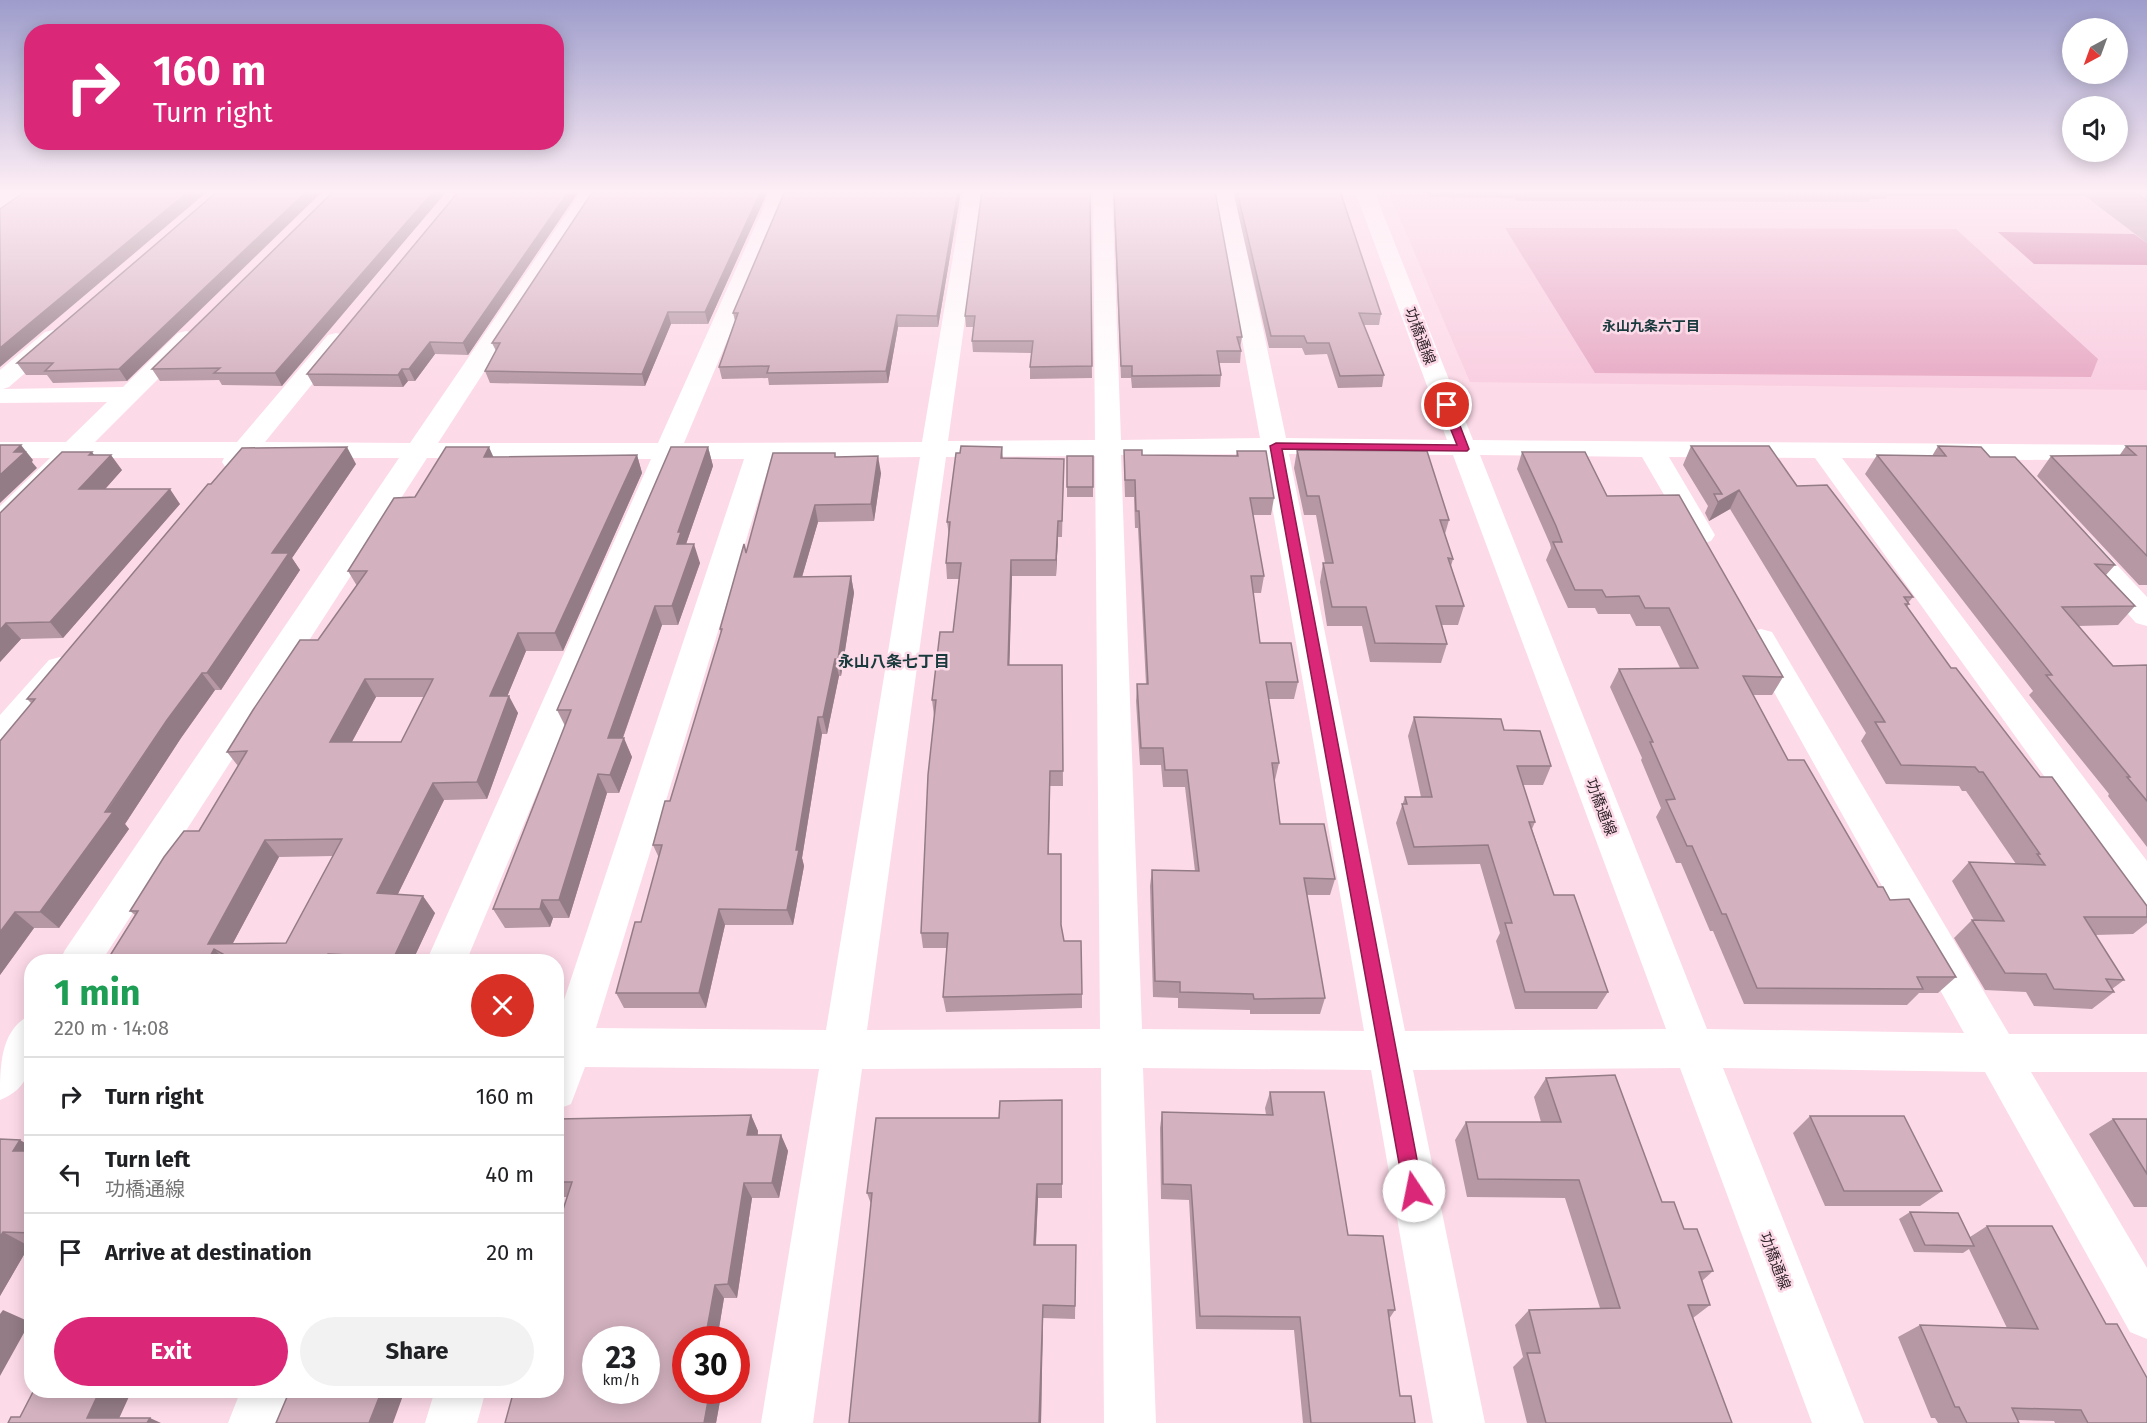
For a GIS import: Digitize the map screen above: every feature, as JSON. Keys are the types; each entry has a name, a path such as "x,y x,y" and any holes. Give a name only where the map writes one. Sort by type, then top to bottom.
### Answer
{"street":[{"path":"84,954 547,257"},
{"path":"449,954 751,257"},
{"path":"788,1423 963,257"},
{"path":"1103,257 1130,1423"},
{"path":"1238,257 1276,446 1387,1051 1459,1423"},
{"name":"功橋通線","path":"1390,257 1838,1423"},
{"path":"0,382 71,321"},
{"path":"0,522 204,321"},
{"path":"222,477 349,325"},
{"path":"0,396 129,394"},
{"path":"0,450 760,451 1276,446 1652,451 2147,453"},
{"path":"564,1044 760,451"},
{"path":"1652,451 1718,565"},
{"path":"1824,452 2147,890"},
{"path":"1998,453 2021,478"},
{"path":"2060,521 2147,616"},
{"path":"1742,607 2147,1315"},
{"path":"0,737 76,648"},
{"path":"0,1080 22,1042"},
{"path":"564,1047 1387,1051 1694,1048 2147,1053"},
{"path":"254,1423 264,1398"},
{"path":"451,1423 459,1398"}],"shaded area":[{"path":"1417,257 2147,257 2147,390 1470,382"},
{"path":"1523,257 1987,257 2098,359 2091,377 1595,373"},
{"path":"2027,257 2147,257 2147,265 2034,264"}],"building":[{"path":"0,257 109,257 0,348"},
{"path":"140,257 237,257 119,369 45,371 53,363 17,363"},
{"path":"266,257 376,257 275,373 214,373 220,368 152,369"},
{"path":"404,257 523,257 463,343 430,342 409,369 402,369 398,375 307,374"},
{"path":"549,257 730,257 705,312 668,312 642,374 485,371 500,343 492,343"},
{"path":"757,257 947,257 937,316 897,315 886,371 767,373 769,366 719,367 738,313 733,313"},
{"path":"973,257 1091,257 1092,366 1030,367 1033,341 972,341 975,316 965,316"},
{"path":"1117,257 1227,257 1242,337 1237,337 1241,351 1217,351 1221,375 1132,376 1132,366 1121,366"},
{"path":"1253,257 1362,257 1381,314 1359,313 1384,375 1340,376 1329,343 1307,343 1304,336 1271,336"},
{"path":"0,445 21,445 14,452 25,452 0,475"},
{"path":"961,446 1002,447 1001,458 1064,459 1062,521 1058,521 1056,560 1011,560 1008,665 1062,665 1063,771 1050,771 1048,854 1061,854 1061,925 1064,941 1081,941 1082,994 943,997 948,933 921,933 928,775 936,700 932,700 940,632 953,632 961,563 946,563 950,522 947,522 956,453 960,453"},
{"path":"1691,446 1769,446 1797,486 1827,485 1913,597 1904,597 1909,604 1905,604 1951,668 1956,668 2040,777 2052,777 2147,906 2147,917 2084,917 2124,980 2106,979 2114,992 2054,989 2046,974 2005,973 1972,920 2004,921 1969,862 2045,865 2037,854 2040,854 1983,772 1979,772 1975,767 1901,765 1875,722 1885,722 1739,490 1718,502 1714,494 1722,494"},
{"path":"1938,446 1981,447 1990,457 2015,457 2115,565 2095,564 2135,606 2062,607 2113,666 2147,665 2147,801 2046,675 2052,675 1877,455 1946,456"},
{"path":"2126,446 2147,446 2147,556 2051,456 2136,455"},
{"path":"347,447 272,553 289,553 207,673 202,673 167,720 105,812 113,812 40,912 15,912 0,932 0,741 35,699 27,699 208,484 211,484 242,448"},
{"path":"446,447 489,447 484,457 637,455 555,633 518,633 490,696 509,696 477,782 433,783 377,893 423,896 395,954 223,954 214,949 211,954 111,954 138,911 130,911 164,857 184,831 199,831 247,751 227,752 253,710 300,640 318,640 367,571 348,571 394,498 415,497","holes":["365,679 433,679 401,742 330,742","342,839 286,943 208,944 265,840"]},
{"path":"671,447 708,447 678,532 681,532 677,544 694,544 672,606 655,606 608,738 624,738 610,775 598,774 559,900 542,900 540,909 493,909 571,710 557,710"},
{"path":"1124,450 1142,450 1142,455 1238,456 1237,451 1266,451 1274,498 1250,498 1264,576 1251,576 1260,643 1291,643 1298,682 1266,682 1279,763 1272,763 1280,824 1324,824 1335,879 1304,878 1325,998 1254,999 1253,994 1180,992 1180,982 1155,981 1152,870 1199,871 1187,770 1165,770 1163,748 1141,748 1137,684 1148,684 1139,511 1136,511 1135,480 1125,480"},
{"path":"1297,450 1427,451 1449,520 1440,520 1453,559 1448,558 1464,606 1436,606 1447,644 1375,643 1366,607 1332,607 1323,563 1333,563 1319,496 1307,496"},
{"path":"62,452 92,452 89,455 111,455 79,489 170,489 50,622 6,623 0,630 0,513"},
{"path":"1522,452 1585,452 1607,496 1679,495 1783,677 1743,676 1788,760 1804,760 1878,887 1883,887 1890,900 1909,899 1956,977 1917,977 1923,989 1757,988 1726,914 1722,914 1692,846 1687,846 1666,800 1675,799 1650,742 1653,742 1619,669 1698,668 1669,608 1645,608 1639,596 1606,597 1602,590 1575,590 1553,542 1562,542 1556,526"},
{"path":"773,453 835,453 835,457 878,456 871,504 815,505 794,577 851,576 838,659 835,659 823,717 818,717 796,850 799,850 787,910 719,909 699,993 616,993 635,922 641,922 662,845 653,845 665,801 670,801 722,629 720,629 744,544 746,553"},
{"path":"1067,456 1093,456 1093,487 1067,487"},
{"path":"1414,717 1501,719 1504,730 1540,731 1551,766 1517,766 1535,822 1529,822 1554,895 1574,895 1608,992 1525,992 1505,923 1512,923 1488,845 1414,847 1402,804 1407,804 1405,797 1432,797"},
{"path":"1615,1075 1662,1202 1674,1202 1684,1229 1697,1229 1713,1271 1699,1272 1710,1305 1688,1305 1732,1423 1546,1423 1527,1353 1540,1353 1529,1310 1620,1308 1579,1180 1478,1179 1466,1122 1561,1122 1546,1078"},
{"path":"1270,1092 1324,1092 1348,1235 1383,1236 1395,1310 1388,1310 1400,1396 1411,1396 1415,1423 1311,1423 1300,1317 1200,1316 1191,1185 1163,1184 1162,1112 1273,1115"},
{"path":"1062,1100 1062,1184 1037,1184 1034,1245 1076,1245 1075,1306 1043,1305 1039,1423 849,1423 872,1193 867,1193 876,1118 999,1118 1000,1101"},
{"path":"751,1115 747,1135 781,1135 772,1183 744,1183 728,1284 715,1285 708,1326 672,1326 672,1404 707,1404 704,1423 505,1423 512,1398 564,1398 564,1206 572,1182 564,1182 564,1119"},
{"path":"1810,1116 1904,1116 1942,1191 1844,1191"},
{"path":"2113,1119 2147,1119 2147,1174"},
{"path":"0,1139 20,1140 13,1151 24,1151 24,1233 3,1232 0,1237"},
{"path":"1910,1212 1958,1213 1974,1246 1925,1245"},
{"path":"1987,1226 2052,1226 2106,1324 2117,1324 2147,1378 2147,1423 2088,1423 2081,1410 2012,1408 2019,1423 1967,1423 1959,1407 1955,1407 1920,1325 2038,1329"},
{"path":"30,1398 96,1398 87,1418 150,1418 147,1423 8,1423 11,1417 20,1417"},
{"path":"287,1398 379,1398 369,1423 276,1423"}],"district":[{"name":"永山九条六丁目","path":"1651,326"},
{"name":"永山八条七丁目","path":"894,661"}],"route":[{"path":"1414,1191 1276,446 1463,449 1447,405"}]}
